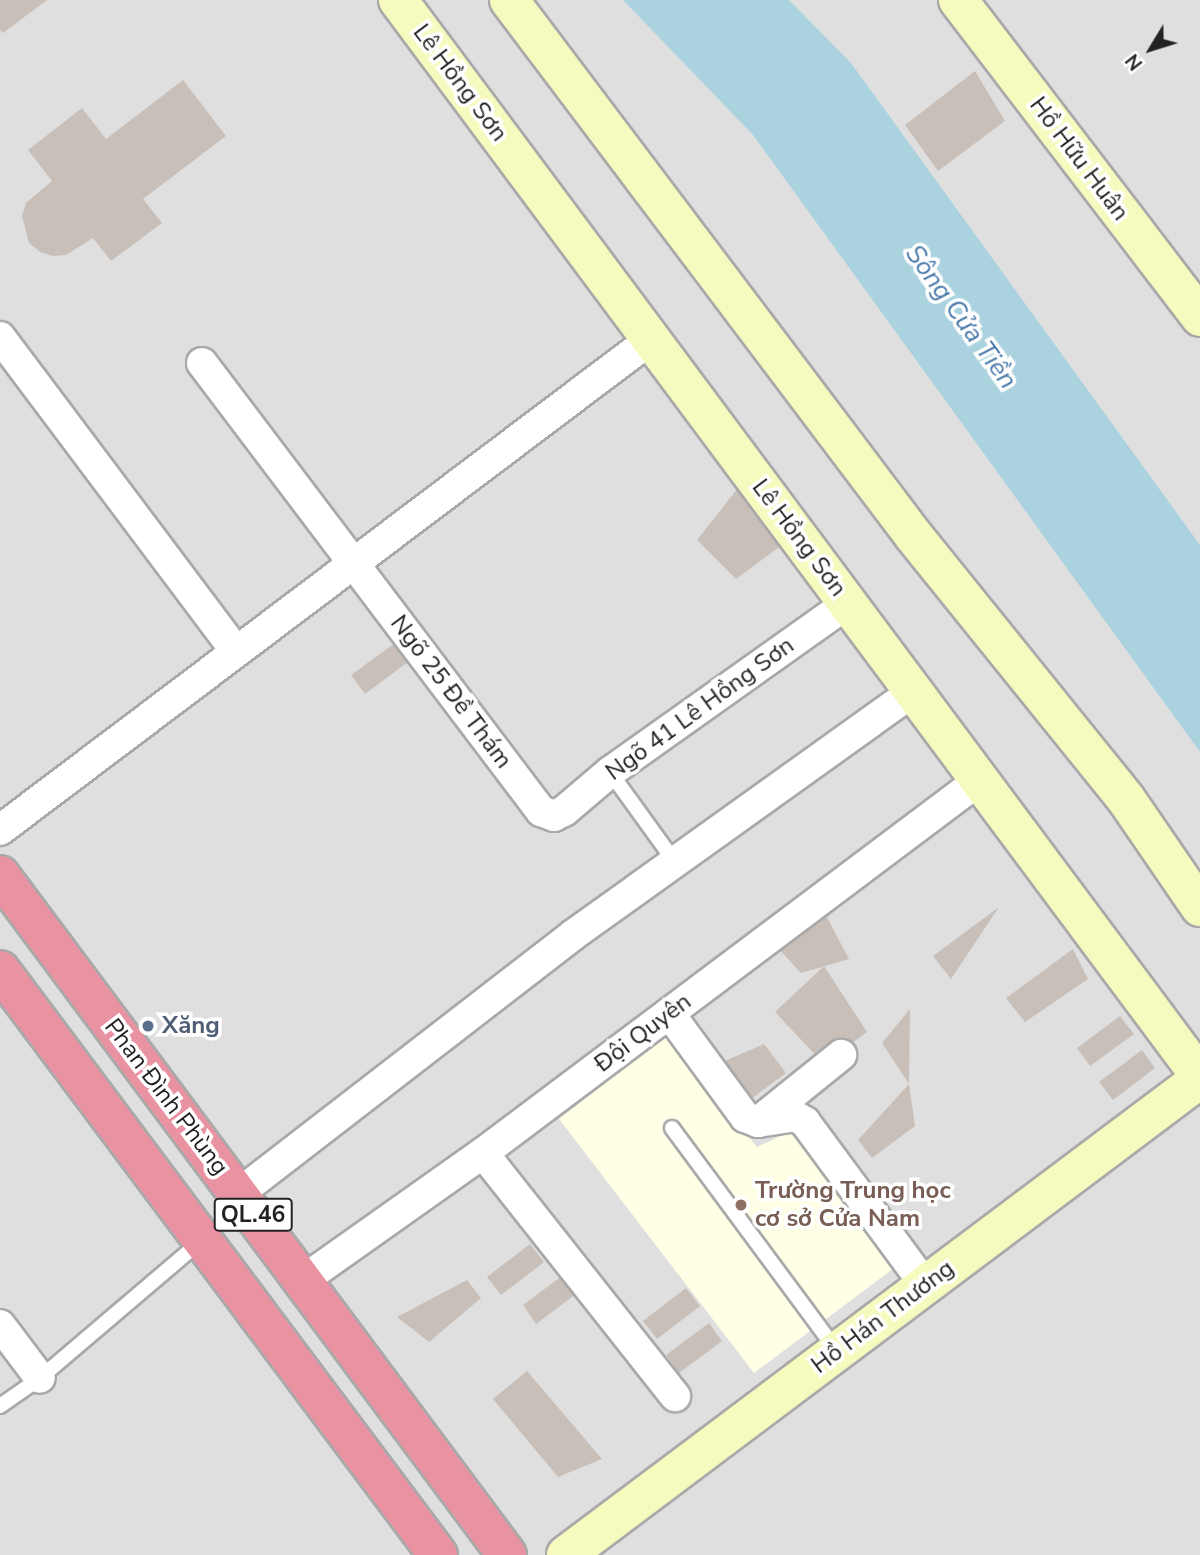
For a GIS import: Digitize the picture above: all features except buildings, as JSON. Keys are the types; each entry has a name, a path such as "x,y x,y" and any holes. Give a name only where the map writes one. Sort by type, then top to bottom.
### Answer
{"highway":[{"name":"Phan Đình Phùng","path":"0,875 507,1555"},
{"name":"QL.46","path":"0,970 438,1555"}],"street":[{"name":"Lê Hồng Sơn","path":"398,0 915,690 1200,1077"},
{"path":"509,0 913,535 1126,799 1200,907"},
{"name":"Hồ Hữu Huân","path":"958,0 1200,317"},
{"path":"0,337 236,651"},
{"path":"0,830 651,339"},
{"name":"Ngõ 25 Đề Thám","path":"202,363 541,811 554,816"},
{"name":"Ngõ 41 Lê Hồng Sơn","path":"554,816 564,811 610,772 848,603"},
{"path":"238,1194 573,935 915,690"},
{"name":"Đội Quyên","path":"302,1281 483,1153 981,779"},
{"path":"669,1013 745,1117 758,1122 795,1116 805,1122 925,1285"},
{"path":"758,1122 842,1055"},
{"name":"Hồ Hán Thương","path":"566,1555 1200,1077"},
{"path":"483,1153 674,1396"},
{"path":"0,1325 40,1378"}],"lane":[{"path":"610,772 675,862"},
{"path":"672,1128 837,1352"},
{"path":"0,1406 40,1378 202,1240"}],"shaded area":[{"path":"0,0 1200,0 1200,1555 0,1555"},
{"name":"Trường Trung học cơ sở Cửa Nam","path":"669,1033 757,1147 797,1128 902,1262 754,1373 559,1119"}],"water":[{"name":"Sông Cửa Tiền","path":"623,0 789,0 851,63 1200,545 1200,752 753,135"}],"place":[{"name":"Xăng","path":"148,1026"},
{"name":"Trường Trung học cơ sở Cửa Nam","path":"741,1205"}]}
